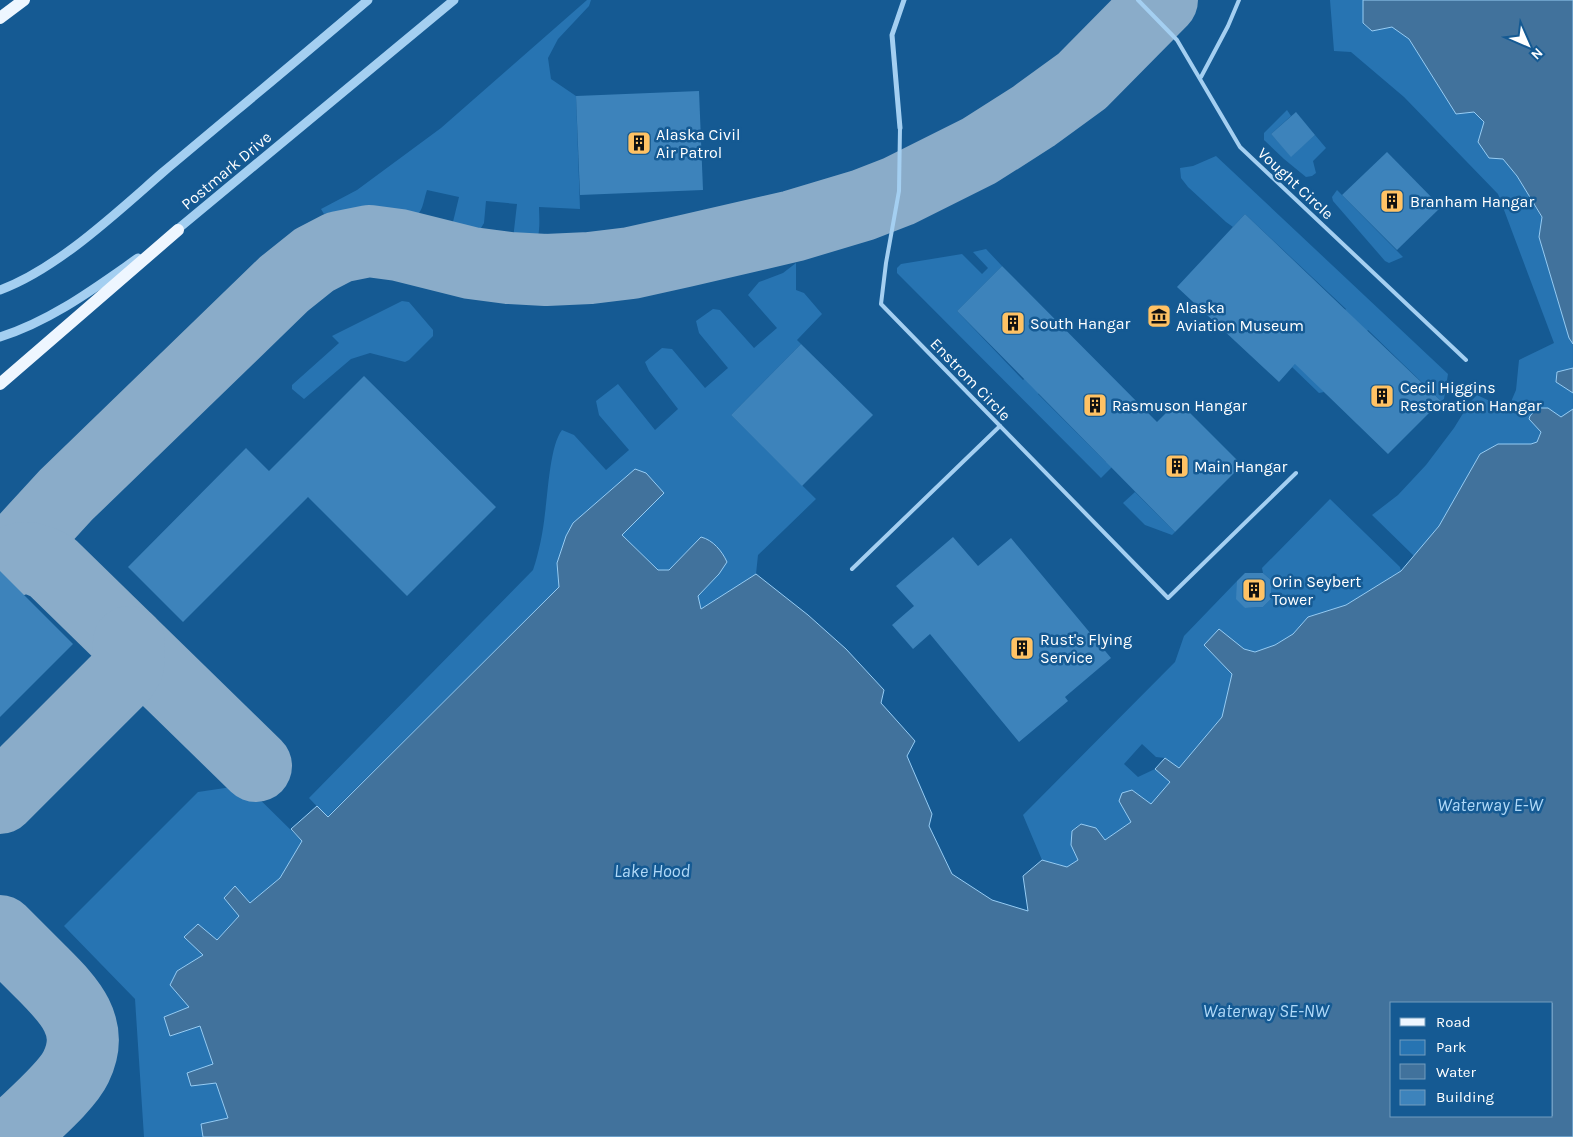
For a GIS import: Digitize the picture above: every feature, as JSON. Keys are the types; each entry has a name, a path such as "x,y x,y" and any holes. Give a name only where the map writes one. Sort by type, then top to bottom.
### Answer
{"main road":[{"path":"0,18 24,0"},
{"path":"0,384 178,230"}],"street":[{"path":"0,290 19,282 42,268 105,222 368,0"},
{"name":"Postmark Drive","path":"0,337 32,324 68,305 178,230 454,0"},
{"path":"900,128 892,35 904,0"}],"lane":[{"name":"Vought Circle","path":"1138,0 1177,40 1240,147 1466,360"},
{"path":"1200,77 1228,26 1239,0"},
{"name":"Enstrom Circle","path":"900,128 899,191 886,263 881,304 1168,598 1296,473"},
{"path":"852,569 1000,426"}],"green space":[{"path":"587,0 591,0 589,6 558,39 548,58 551,79 576,96 580,209 539,207 537,240 531,246 519,245 513,239 517,204 486,201 484,223 475,238 455,234 452,226 459,197 427,190 420,211 410,221 377,210 367,209 324,214 321,209 357,190 441,128"},
{"path":"1330,0 1363,0 1363,24 1372,31 1392,26 1409,39 1456,113 1474,111 1484,123 1489,158 1503,158 1517,176 1542,218 1539,237 1569,338 1573,344 1573,368 1557,372 1556,382 1573,393 1573,410 1561,418 1548,408 1537,442 1531,444 1498,444 1480,454 1439,526 1414,556 1372,515 1398,495 1426,465 1454,428 1470,402 1477,395 1494,403 1510,404 1516,390 1519,360 1554,343 1498,194 1404,97 1351,52 1334,51"},
{"path":"1287,110 1291,116 1271,134 1291,156 1315,135 1326,148 1313,161 1316,173 1312,176 1306,177 1264,140 1264,133"},
{"path":"1216,156 1448,374 1444,399 1441,401 1368,330 1316,383 1324,392 1319,393 1292,367 1346,309 1245,214 1233,227 1188,187 1181,178 1180,168 1193,166"},
{"path":"1337,190 1403,257 1389,263 1385,261 1333,201 1332,197"},
{"path":"986,249 1002,266 957,311 1023,380 1054,350 1068,364 1038,394 1106,462 1142,437 1101,478 897,273 897,268 901,264 962,254 982,274 988,268 973,252"},
{"path":"796,263 796,290 804,293 822,314 797,340 801,344 731,415 816,499 758,555 756,574 701,610 698,596 719,574 701,537 669,570 658,570 622,535 663,493 573,523 557,563 559,587 327,817 309,798 533,570 542,535 552,458 562,430 574,435 606,470 629,450 599,415 596,401 618,384 655,430 678,409 649,371 645,362 662,348 672,349 705,388 728,368 699,333 696,321 713,309 720,310 754,348 777,328 748,295 759,282 783,273"},
{"path":"402,301 409,302 433,330 433,336 409,360 405,362 370,353 351,359 304,399 292,389 292,385 339,343 332,336"},
{"path":"1135,492 1175,532 1172,535 1145,525 1123,503"},
{"path":"1330,499 1400,567 1401,571 1346,605 1308,617 1293,634 1275,645 1255,652 1244,649 1219,630 1232,674 1222,717 1178,769 1165,758 1156,757 1142,744 1124,764 1138,777 1155,769 1170,782 1151,804 1132,790 1119,801 1131,822 1105,840 1096,828 1080,824 1072,831 1071,845 1078,860 1068,867 1042,860 1023,815 1175,662 1184,636 1237,581 1245,608 1263,607 1271,599 1271,580 1263,573 1262,568"},
{"path":"245,785 302,841 280,878 250,903 235,886 224,898 239,916 203,955 177,971 189,1007 164,1017 200,1025 213,1065 187,1073 216,1083 228,1118 201,1124 203,1137 144,1137 135,999 64,926 198,792"}],"water":[{"path":"1363,0 1573,0 1573,344 1569,338 1539,237 1542,217 1517,176 1503,159 1489,158 1478,142 1484,122 1474,112 1456,114 1409,39 1392,27 1372,31 1363,23"},
{"path":"1573,368 1573,393 1556,382 1557,372"},
{"name":"Lake Hood","path":"1537,408 1548,408 1561,417 1573,409 1573,1137 203,1137 201,1124 228,1118 216,1083 191,1086 187,1073 213,1064 200,1026 170,1036 164,1017 189,1007 170,985 177,971 203,955 184,937 198,924 217,940 239,916 224,898 235,886 250,903 280,878 302,841 291,829 317,806 328,817 559,587 557,563 566,536 573,523 635,469 646,473 664,493 622,535 658,570 669,570 701,537 705,538 717,546 727,562 719,574 698,596 701,609 756,574 808,615 846,649 884,690 881,703 915,741 907,756 932,814 929,826 952,874 992,900 1028,911 1023,876 1042,860 1067,867 1078,860 1071,845 1072,831 1081,824 1096,828 1105,840 1131,822 1119,801 1122,793 1132,790 1151,804 1170,782 1155,769 1165,758 1179,768 1222,717 1232,674 1204,645 1219,629 1244,649 1255,652 1275,645 1293,634 1308,617 1346,605 1401,571 1439,526 1480,454 1498,444 1531,444 1537,442 1541,432 1529,419"}],"building":[{"name":"Alaska Civil Air Patrol","path":"699,91 703,190 580,195 576,96"},
{"path":"1296,112 1315,135 1291,157 1271,134"},
{"name":"Branham Hangar","path":"1387,152 1441,207 1397,250 1342,195"},
{"path":"1245,214 1441,401 1388,454 1295,364 1279,382 1177,287"},
{"path":"1002,266 1157,422 1178,401 1242,465 1175,532 957,311"},
{"path":"801,344 873,415 802,486 731,415"},
{"path":"364,376 496,507 407,596 308,497 183,622 128,567 246,448 269,471"},
{"name":"Rust's Flying Service","path":"953,537 978,566 1011,538 1111,658 1065,697 1068,701 1019,742 930,634 913,649 892,625 914,606 896,586"},
{"path":"0,571 73,644 0,717"},
{"name":"Orin Seybert Tower","path":"1245,573 1263,573 1271,580 1271,599 1263,607 1245,608 1236,599 1237,581"}],"taxiway":[{"path":"0,567 66,495 284,284 314,260 339,247 369,241 399,245 471,263 509,268 546,270 590,268 631,263 685,251 793,226 863,205 899,191 979,151 1034,116 1082,81 1162,0"},
{"path":"0,567 14,560 26,558 38,560 52,567 256,766"},
{"path":"0,798 122,676 128,666 129,642"},
{"path":"0,931 61,992 76,1014 81,1026 83,1039 81,1052 71,1075 56,1094 11,1137"}],"place":[{"name":"Alaska Civil Air Patrol","path":"639,143"},
{"name":"Branham Hangar","path":"1392,201"},
{"name":"Alaska Aviation Museum","path":"1159,316"},
{"name":"South Hangar","path":"1013,323"},
{"name":"Cecil Higgins Restoration Hangar","path":"1382,396"},
{"name":"Rasmuson Hangar","path":"1095,405"},
{"name":"Main Hangar","path":"1177,466"},
{"name":"Orin Seybert Tower","path":"1254,590"},
{"name":"Rust's Flying Service","path":"1022,648"}],"water label":[{"name":"Waterway E-W","path":"1490,805"},
{"name":"Waterway SE-NW","path":"1266,1011"}]}
